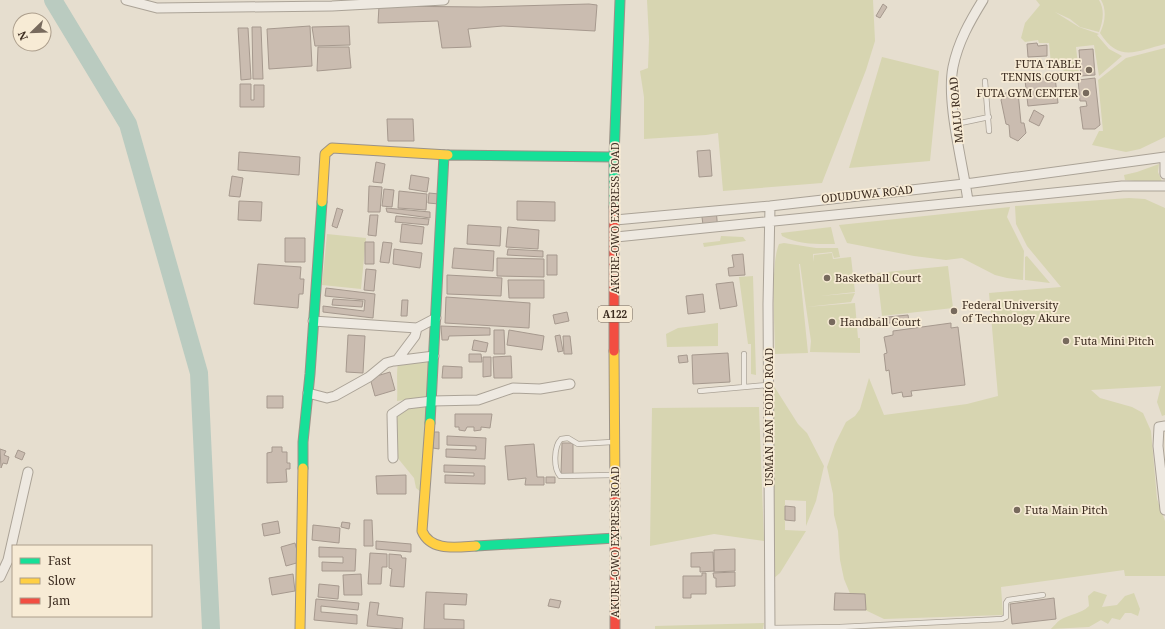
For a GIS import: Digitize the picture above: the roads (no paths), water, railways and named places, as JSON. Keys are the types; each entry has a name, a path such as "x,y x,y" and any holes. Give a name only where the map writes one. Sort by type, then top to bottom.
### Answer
{"main road":[{"name":"AKURE-OWO EXPRESS ROAD","path":"615,629 616,237 614,156 620,0"},
{"path":"300,629 303,442 308,393 325,154 327,150 332,148 444,155 614,156"},
{"path":"444,155 432,401 422,531 424,539 430,544 454,547 616,538"}],"street":[{"path":"126,0 157,8 444,0"},
{"name":"MALU ROAD","path":"968,201 956,124 953,69 958,50 967,27 983,0"},
{"name":"ODUDUWA ROAD","path":"615,220 770,206 965,184 1165,157"},
{"path":"1165,162 1165,174"},
{"path":"616,237 1122,186 1165,186"},
{"name":"USMAN DAN FODIO ROAD","path":"770,206 768,385 770,629"},
{"path":"666,216 667,231"},
{"path":"313,321 417,328 436,318"},
{"path":"386,362 374,373 397,360 415,336 417,328"},
{"path":"308,393 327,398 335,396 369,377 386,362 434,356"},
{"path":"393,458 392,414 407,404 432,401 478,400 513,388 540,389 570,384"},
{"path":"1165,426 1159,427 1158,446 1165,510"},
{"path":"0,577 8,560 28,472"}],"lane":[{"path":"985,81 989,131"},
{"path":"956,124 989,118"},
{"path":"744,354 744,387"},
{"path":"700,390 768,385"},
{"path":"615,442 578,444 568,438 560,439 556,443 556,461 557,473 560,476 615,475"},
{"path":"770,629 1002,619 1006,617 1006,603 1008,600 1043,595"}],"waterway":[{"path":"53,0 128,124 199,373 211,629"}],"place":[{"name":"FUTA TABLE TENNIS COURT","path":"1089,70"},
{"name":"FUTA GYM CENTER","path":"1086,93"},
{"name":"Basketball Court","path":"827,278"},
{"name":"Federal University of Technology Akure","path":"954,311"},
{"name":"Handball Court","path":"832,322"},
{"name":"Futa Mini Pitch","path":"1066,341"},
{"name":"Futa Main Pitch","path":"1017,510"}]}
